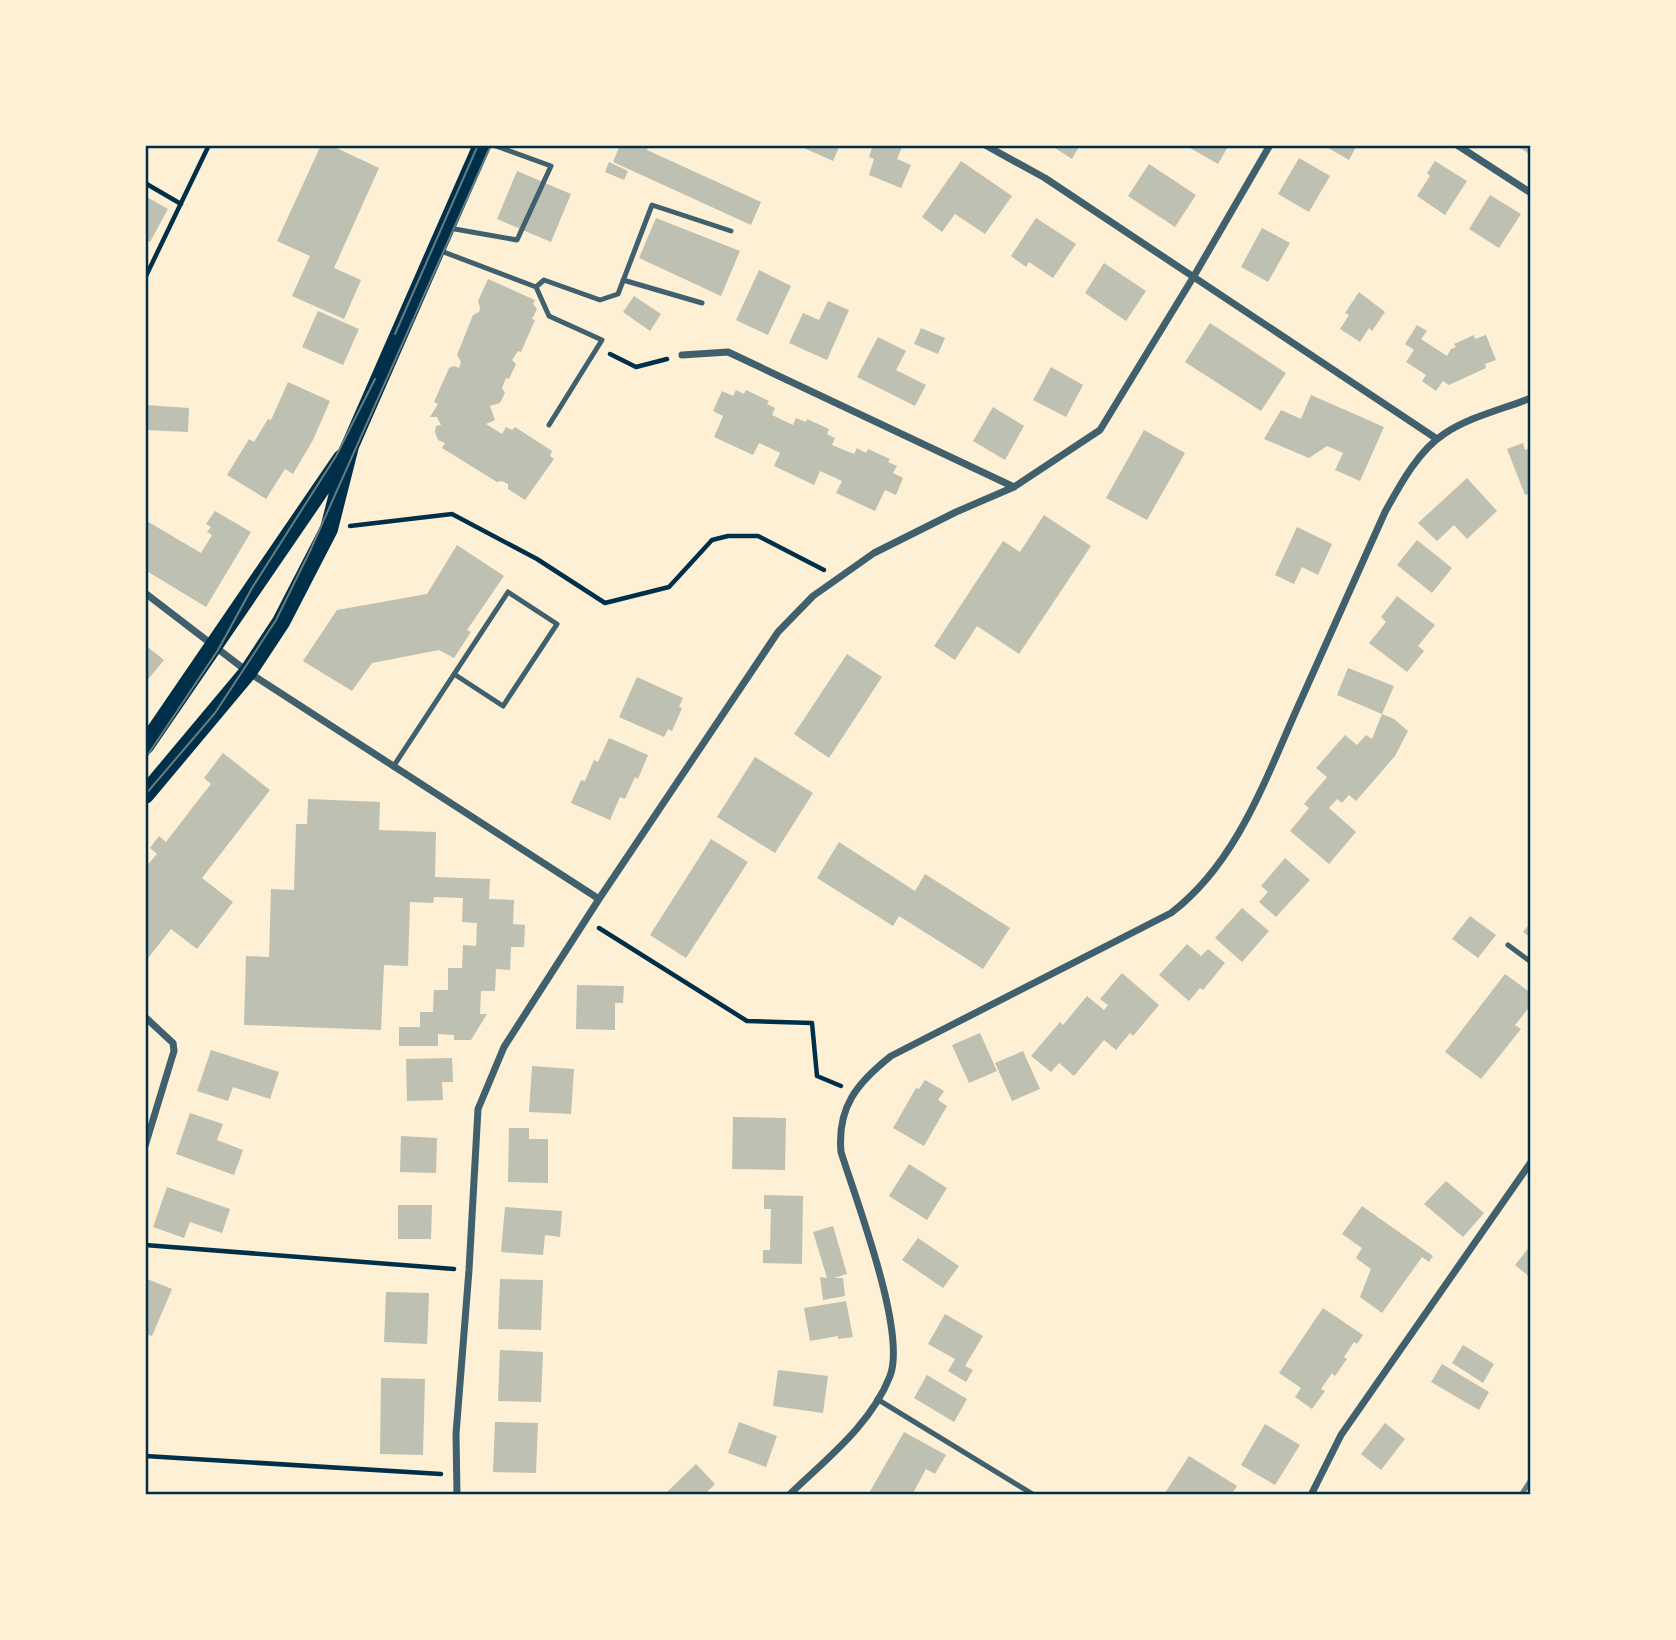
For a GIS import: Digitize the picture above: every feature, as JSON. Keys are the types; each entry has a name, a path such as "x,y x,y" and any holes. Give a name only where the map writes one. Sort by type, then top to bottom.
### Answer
{"main road":[{"path":"145,795 248,672 281,622 329,528 349,446 482,145"},
{"path":"145,747 349,446"}],"street":[{"path":"985,145 1045,178 1437,439"},
{"path":"457,1495 456,1434 478,1109 504,1047 599,899 778,632 813,596 837,577 874,554 956,512 1014,487 1100,430 1270,145"},
{"path":"1457,145 1531,193"},
{"path":"682,355 728,352 1014,487"},
{"path":"789,1495 853,1433 890,1375 892,1335 886,1297 841,1152 839,1136 854,1091 891,1056 1171,913 1190,898 1224,858 1253,806 1385,512 1410,472 1437,439 1458,427 1531,398"},
{"path":"145,593 248,672 599,899"},
{"path":"145,1017 173,1043 174,1051 145,1146"},
{"path":"1311,1495 1341,1435 1531,1163"}],"lane":[{"path":"446,228 517,240 551,166 493,145"},
{"path":"536,287 544,280 600,300 618,294 652,205 731,232"},
{"path":"436,249 536,287 549,316 601,340 549,425"},
{"path":"623,280 702,303"},
{"path":"393,767 454,674 508,592 557,624 503,706 454,674"},
{"path":"1508,945 1531,962"},
{"path":"877,1399 1034,1495"}],"path":[{"path":"145,278 209,145"},
{"path":"145,183 181,204"},
{"path":"597,347 636,367 682,355"},
{"path":"329,528 452,514 537,559 606,603 669,587 712,540 728,536 758,536 837,577"},
{"path":"586,920 747,1021 812,1023 817,1076 854,1091"},
{"path":"145,1245 469,1270"},
{"path":"145,1456 457,1475"}],"building":[{"path":"321,145 330,145 379,168 334,268 361,280 344,319 292,296 310,256 277,241"},
{"path":"620,145 649,145 647,150 761,202 751,225 613,162"},
{"path":"797,145 840,145 833,161"},
{"path":"873,145 903,145 897,159 911,165 901,188 869,175 874,159 869,157"},
{"path":"1050,145 1080,145 1072,159"},
{"path":"1185,145 1229,145 1218,164"},
{"path":"1323,145 1357,145 1349,160"},
{"path":"1515,145 1531,145 1531,155"},
{"path":"1299,158 1330,176 1309,212 1278,194"},
{"path":"961,161 1012,196 985,234 955,214 942,232 922,217"},
{"path":"1435,161 1467,181 1445,215 1417,196 1430,176 1427,173"},
{"path":"609,162 628,171 624,180 605,172"},
{"path":"1149,164 1196,195 1175,227 1128,196"},
{"path":"517,171 571,194 551,242 497,219"},
{"path":"1490,195 1521,214 1499,248 1469,229"},
{"path":"145,196 168,209 150,242 145,239"},
{"path":"656,218 740,251 721,296 639,258"},
{"path":"1036,218 1076,244 1053,278 1029,262 1026,267 1011,256"},
{"path":"1262,228 1290,243 1268,282 1241,267"},
{"path":"1104,263 1146,291 1126,321 1085,293"},
{"path":"759,270 791,286 768,335 736,320"},
{"path":"488,279 535,300 533,304 537,309 521,352 518,351 512,360 516,364 502,388 505,393 500,403 490,406 495,420 486,424 502,434 506,427 512,430 515,427 552,451 550,456 554,459 525,500 508,489 508,484 497,482 442,448 445,443 438,440 435,432 436,426 441,425 437,417 430,417 438,404 434,402 449,368 459,368 461,362 457,355 473,315 479,312 478,301"},
{"path":"1359,292 1385,312 1372,331 1369,328 1360,342 1340,329 1349,315 1345,313"},
{"path":"634,296 661,314 650,331 623,312"},
{"path":"828,301 849,310 827,360 789,343 803,313 819,320"},
{"path":"318,311 359,329 343,365 302,347"},
{"path":"1210,323 1286,373 1261,411 1185,362"},
{"path":"1417,325 1427,331 1421,339 1447,356 1451,349 1456,347 1454,344 1474,335 1475,339 1486,335 1496,360 1485,364 1486,368 1449,385 1443,381 1436,391 1422,381 1426,375 1406,362 1414,350 1405,344"},
{"path":"921,328 945,338 938,354 914,344"},
{"path":"878,337 906,351 896,370 926,385 915,406 857,377"},
{"path":"1051,367 1083,385 1066,417 1033,400"},
{"path":"288,382 330,401 313,440 293,474 285,469 266,499 227,475 249,439 254,442 268,419 271,420"},
{"path":"736,390 744,394 746,390 769,401 767,404 775,408 772,415 793,425 796,418 806,422 807,419 829,429 827,434 835,438 832,445 854,454 857,448 866,453 868,449 890,459 888,462 897,466 893,473 903,478 896,495 885,490 875,511 836,493 842,481 820,471 814,485 774,466 780,453 770,448 759,443 753,455 714,437 723,416 713,411 722,391 733,396"},
{"path":"1311,395 1384,427 1360,481 1335,470 1343,453 1327,446 1309,458 1264,439 1281,410 1301,419"},
{"path":"145,405 189,408 188,432 145,430"},
{"path":"993,407 1024,426 1005,460 973,441"},
{"path":"1144,430 1185,453 1147,520 1106,498"},
{"path":"1523,443 1525,450 1531,448 1531,493 1525,495 1507,449"},
{"path":"1467,478 1497,511 1467,539 1454,525 1437,541 1418,523"},
{"path":"215,511 251,532 206,607 145,570 145,520 201,553 212,535 207,532 211,527 206,524"},
{"path":"1044,515 1091,546 1019,654 977,626 955,660 934,646 1003,541 1020,552"},
{"path":"1297,527 1332,544 1318,575 1302,567 1294,584 1275,575"},
{"path":"1417,540 1452,568 1432,593 1397,565"},
{"path":"457,545 504,576 467,630 471,632 454,658 439,650 372,663 352,691 303,661 337,610 427,594"},
{"path":"1397,596 1435,625 1418,646 1424,651 1407,672 1369,643 1386,622 1381,617"},
{"path":"145,645 164,660 145,683"},
{"path":"847,654 882,677 829,758 794,734"},
{"path":"1348,668 1394,686 1382,714 1337,695"},
{"path":"637,677 683,698 679,707 682,708 672,731 668,729 664,737 619,717"},
{"path":"1382,714 1394,719 1408,731 1395,756 1356,801 1349,795 1342,803 1337,799 1329,808 1356,832 1329,864 1290,831 1309,808 1304,804 1327,777 1316,768 1345,735 1357,745 1366,735 1372,739"},
{"path":"609,738 648,755 638,779 635,777 625,799 620,797 610,820 571,803 581,780 585,781 594,760 598,762"},
{"path":"223,753 270,790 202,878 233,902 197,949 171,929 145,962 145,868 157,854 150,848 159,836 166,842 211,784 204,778"},
{"path":"755,757 813,793 775,853 717,817"},
{"path":"308,799 380,802 379,830 436,832 435,877 490,879 489,899 514,900 513,924 525,925 524,947 511,947 510,970 496,969 495,991 481,991 480,1014 487,1014 471,1040 454,1040 454,1035 438,1034 438,1046 399,1046 399,1027 420,1027 420,1012 433,1012 434,990 448,990 448,968 462,968 463,945 476,946 477,923 462,922 463,898 434,897 433,903 410,902 408,966 384,965 381,1030 244,1025 246,956 269,957 271,889 294,890 296,824 307,824"},
{"path":"711,839 748,862 686,958 650,935"},
{"path":"839,842 915,891 925,874 1010,928 983,969 899,916 893,926 817,878"},
{"path":"1285,858 1310,880 1276,917 1259,902 1268,892 1261,886"},
{"path":"1242,908 1269,931 1242,962 1215,938"},
{"path":"1470,916 1496,935 1478,958 1452,939"},
{"path":"1531,922 1531,938 1523,932"},
{"path":"1187,944 1201,956 1208,949 1225,963 1203,990 1200,988 1189,1001 1159,975"},
{"path":"1122,973 1159,1005 1133,1036 1130,1033 1116,1050 1104,1040 1074,1076 1059,1063 1051,1072 1031,1056 1060,1022 1063,1025 1087,996 1104,1010 1108,1005 1100,999"},
{"path":"1505,974 1531,993 1531,1005 1515,1025 1521,1029 1481,1079 1445,1052"},
{"path":"577,985 624,986 623,1003 615,1003 615,1030 576,1029"},
{"path":"980,1033 997,1071 969,1083 952,1045"},
{"path":"211,1050 279,1072 270,1099 233,1087 228,1101 197,1091"},
{"path":"1023,1051 1040,1089 1012,1101 995,1063"},
{"path":"452,1058 453,1082 442,1082 443,1100 407,1101 406,1059"},
{"path":"532,1066 574,1069 571,1114 529,1112"},
{"path":"925,1080 944,1091 938,1100 947,1106 924,1146 893,1128 916,1088 919,1089"},
{"path":"190,1113 223,1124 217,1140 243,1150 234,1175 176,1154"},
{"path":"733,1117 786,1118 785,1170 732,1169"},
{"path":"509,1128 529,1128 529,1139 548,1139 548,1183 508,1182"},
{"path":"401,1136 437,1138 436,1173 400,1172"},
{"path":"909,1164 947,1188 927,1220 889,1196"},
{"path":"1446,1181 1484,1213 1463,1237 1424,1204"},
{"path":"167,1187 230,1209 222,1233 190,1222 184,1238 153,1227"},
{"path":"764,1195 803,1196 802,1264 763,1263 763,1250 770,1250 771,1209 764,1209"},
{"path":"398,1205 432,1205 431,1239 398,1239"},
{"path":"1362,1206 1433,1256 1429,1262 1422,1257 1382,1313 1360,1297 1371,1269 1356,1258 1362,1248 1342,1234"},
{"path":"505,1207 562,1211 560,1237 545,1235 543,1255 501,1252"},
{"path":"833,1226 847,1274 834,1278 843,1278 845,1296 823,1300 820,1277 827,1278 813,1232"},
{"path":"918,1238 959,1266 943,1288 902,1260"},
{"path":"1531,1245 1531,1278 1515,1265"},
{"path":"145,1278 172,1289 152,1336 145,1334"},
{"path":"500,1279 543,1280 541,1330 498,1329"},
{"path":"386,1292 429,1293 427,1344 384,1342"},
{"path":"846,1301 853,1337 838,1339 838,1336 810,1341 804,1308"},
{"path":"1323,1308 1363,1335 1357,1344 1354,1342 1344,1357 1347,1359 1335,1376 1332,1373 1321,1389 1325,1391 1312,1409 1295,1397 1301,1388 1279,1373"},
{"path":"945,1314 983,1336 965,1366 973,1370 966,1382 948,1371 955,1359 928,1344"},
{"path":"1463,1345 1494,1364 1483,1383 1452,1363"},
{"path":"500,1350 543,1352 541,1402 498,1401"},
{"path":"1442,1364 1489,1392 1479,1410 1431,1382"},
{"path":"778,1370 828,1376 823,1413 773,1406"},
{"path":"927,1375 967,1399 954,1422 914,1398"},
{"path":"381,1378 425,1379 423,1455 380,1454"},
{"path":"495,1422 538,1423 536,1473 493,1472"},
{"path":"739,1422 777,1436 766,1467 728,1453"},
{"path":"1385,1423 1405,1439 1381,1470 1361,1454"},
{"path":"1265,1424 1300,1445 1275,1485 1241,1465"},
{"path":"904,1432 946,1455 935,1474 926,1469 912,1495 868,1495"},
{"path":"1189,1456 1237,1486 1231,1495 1165,1493"},
{"path":"696,1464 715,1484 707,1492 709,1495 669,1495 667,1492"}],"tram line":[{"path":"395,334 478,145"},
{"path":"145,795 215,713 276,620 310,551 491,145"},
{"path":"145,759 218,650 252,588 336,456 375,379"}],"railway":[{"path":"1521,1495 1531,1480"}]}
